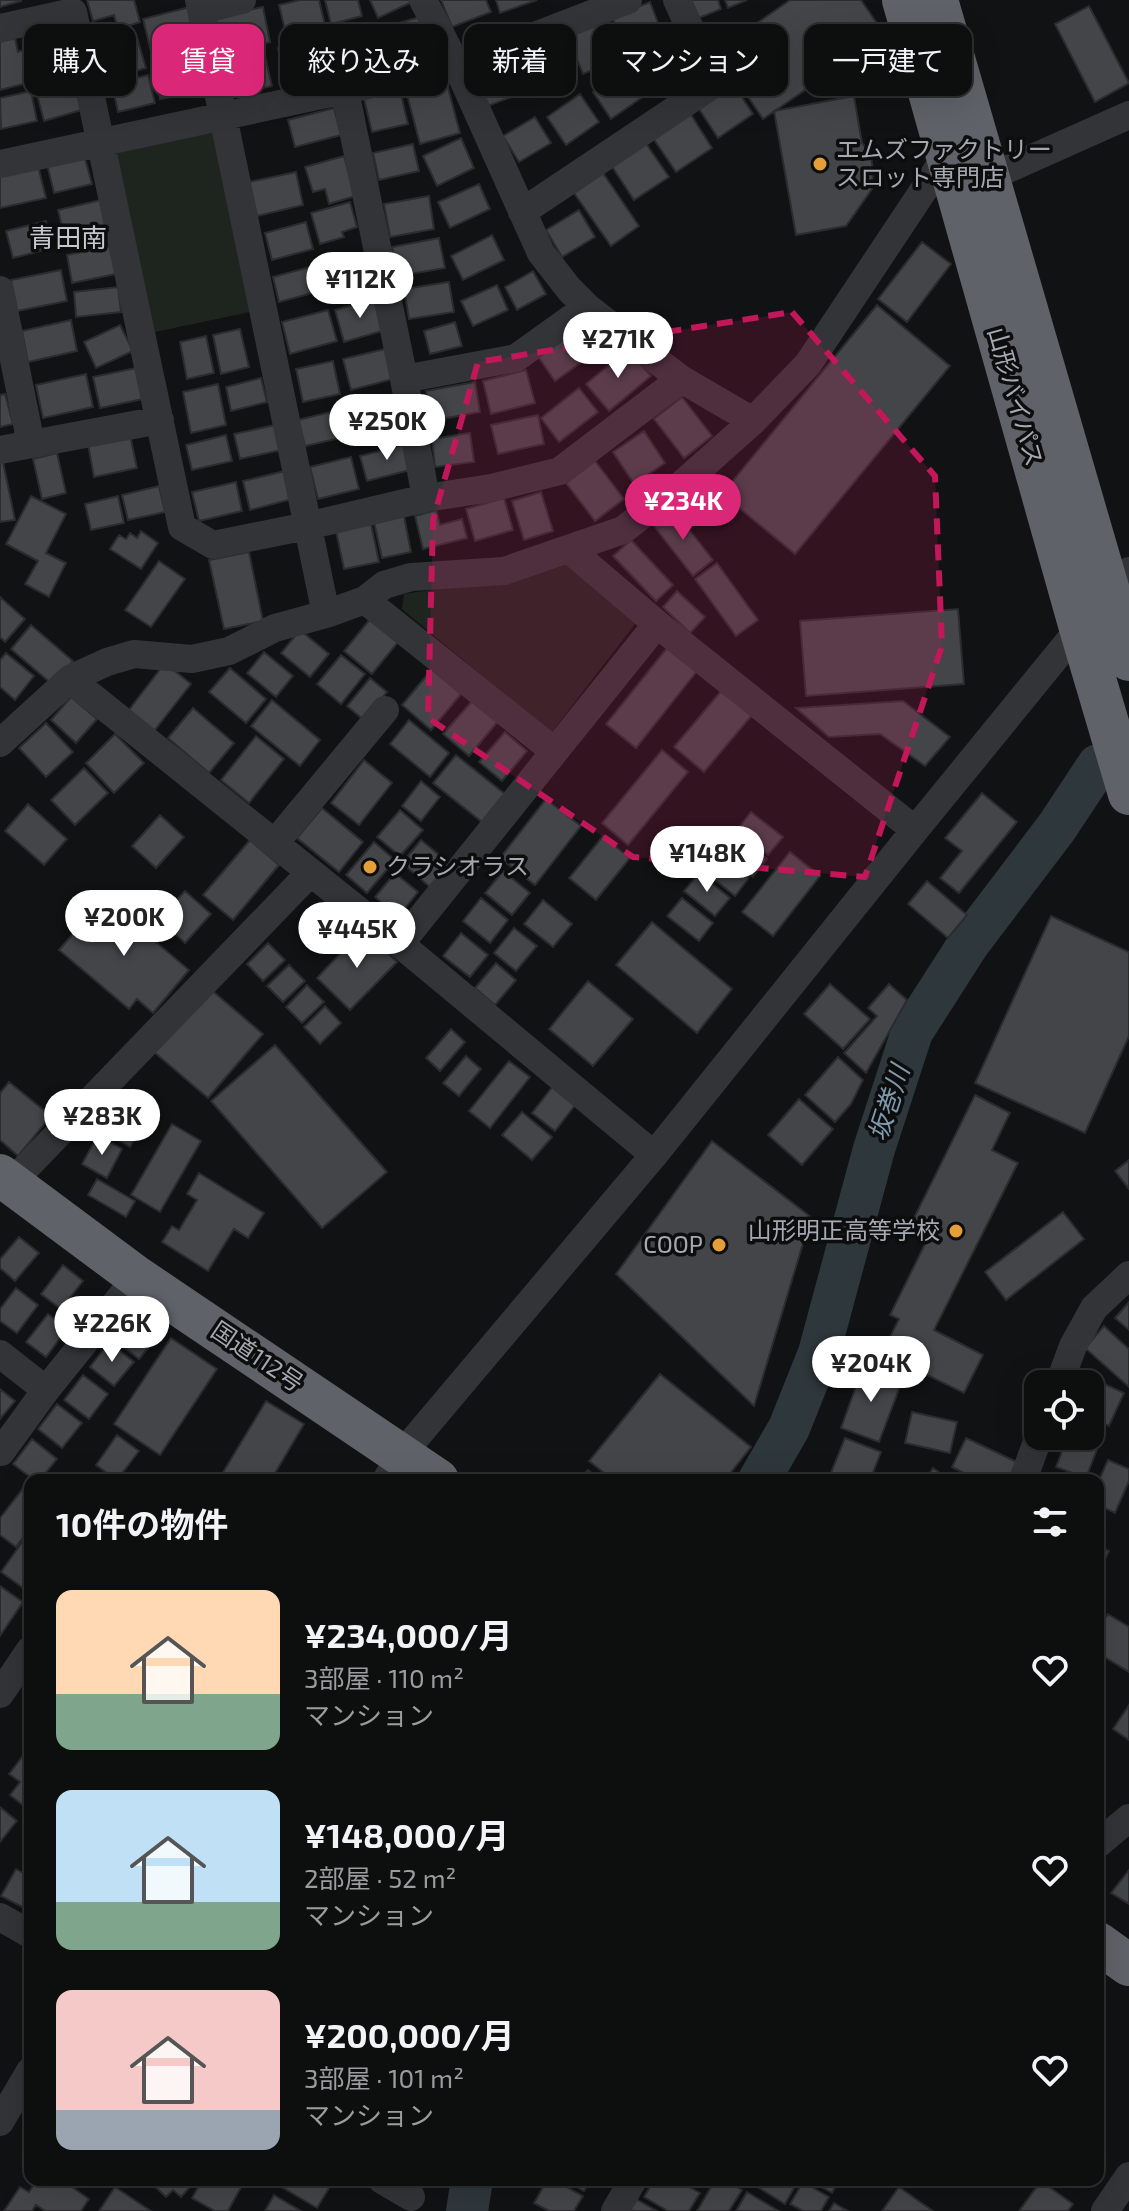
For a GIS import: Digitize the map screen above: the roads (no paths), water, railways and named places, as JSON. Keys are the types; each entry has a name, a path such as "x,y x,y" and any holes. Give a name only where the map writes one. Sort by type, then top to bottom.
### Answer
{"highway":[{"name":"山形バイパス","path":"903,0 1129,794"},
{"name":"山形バイパス","path":"937,0 1119,581 1129,660"},
{"name":"国道112号","path":"6,1179 394,1467 418,1474"},
{"path":"1104,1947 1129,1965"}],"street":[{"path":"242,0 200,5 326,614"},
{"path":"423,0 457,66 541,253 569,289 587,307 681,379 753,421"},
{"path":"448,68 628,0"},
{"path":"522,212 715,83 677,0"},
{"path":"0,28 73,12 182,527 213,545 560,471 681,379"},
{"path":"0,164 322,96"},
{"path":"346,96 426,498"},
{"path":"990,177 1129,115"},
{"path":"4,733 70,679 107,662 134,654 192,659 229,651 275,628 365,600 384,585 411,577 504,571 623,530 680,486 753,421 808,364 947,155"},
{"path":"0,290 31,444"},
{"path":"404,379 516,358 587,307"},
{"path":"0,450 160,420"},
{"path":"570,550 657,624 915,830"},
{"path":"394,1467 654,1155 1119,581"},
{"path":"365,600 554,751"},
{"path":"400,944 657,624"},
{"path":"70,679 400,944 654,1155"},
{"path":"274,844 385,710"},
{"path":"6,1179 310,873"},
{"path":"1064,1370 1073,1346 1094,1308 1129,1275"},
{"path":"1,1452 46,1390 137,1277"},
{"path":"0,1354 46,1390"},
{"path":"1025,1474 1034,1450"},
{"path":"0,1694 24,1659"},
{"path":"1104,1839 1129,1818"},
{"path":"0,1917 24,1931"},
{"path":"0,2122 24,2081"},
{"path":"1105,2211 1129,2176"},
{"path":"393,2186 411,2196"},
{"path":"615,2211 630,2186"}],"waterway":[{"name":"坂巻川","path":"762,1474 789,1428 819,1353 874,1149 912,1032 969,943 1057,827 1098,765"},
{"name":"坂巻川","path":"467,2211 471,2186"}],"place":[{"name":"エムズファクトリー スロット専門店","path":"820,164"},
{"name":"クラシオラス","path":"370,867"},
{"name":"山形明正高等学校","path":"956,1231"},
{"name":"COOP","path":"719,1245"}],"district":[{"name":"青田南","path":"68,238"}]}
